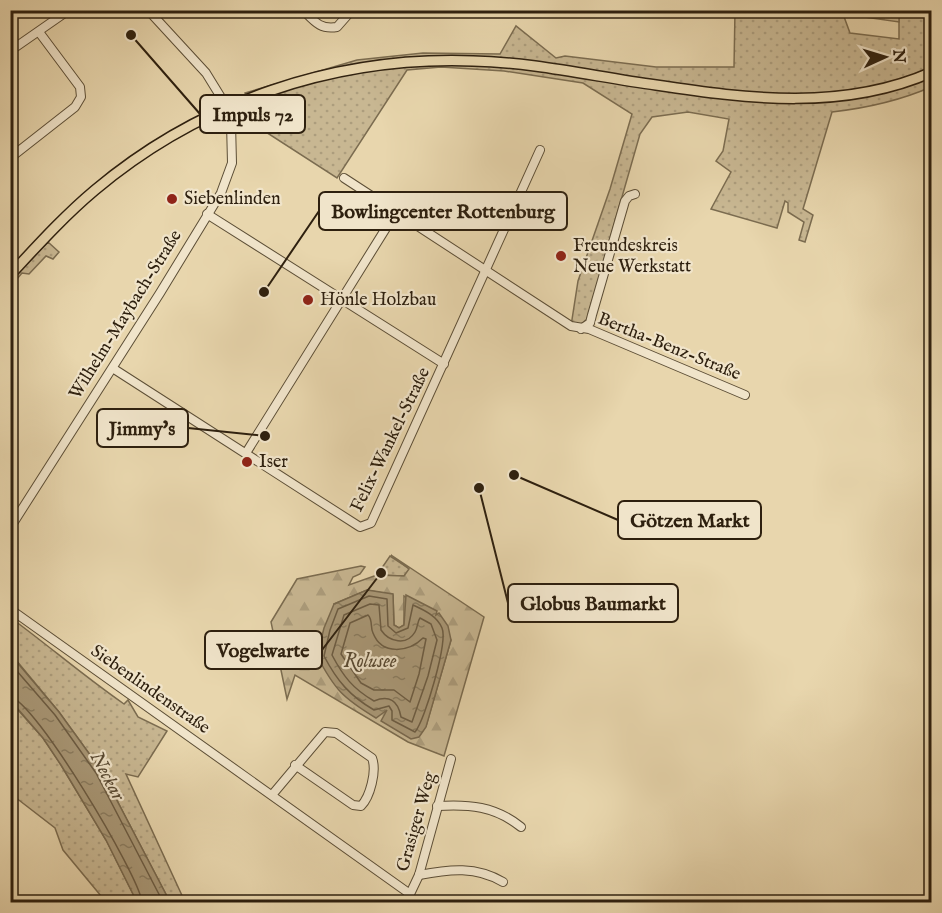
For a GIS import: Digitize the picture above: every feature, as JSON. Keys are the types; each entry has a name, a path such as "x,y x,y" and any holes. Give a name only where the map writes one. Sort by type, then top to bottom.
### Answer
{"main road":[{"path":"10,275 67,214 114,174 169,138 226,108 310,78 354,68 426,61 498,62 703,92 778,99 864,93 903,84 932,72"}],"street":[{"path":"10,51 69,10"},
{"name":"Wilhelm-Maybach-Straße","path":"10,528 87,406 114,369 221,193 232,163 233,143 226,108 206,73 148,10"},
{"path":"303,10 325,28 337,27 352,10"},
{"path":"10,158 75,107 81,97 80,87 39,32"},
{"name":"Felix-Wankel-Straße","path":"114,369 360,527 366,526 371,523 540,150"},
{"path":"344,178 486,270"},
{"name":"Bertha-Benz-Straße","path":"581,329 590,323 625,201 629,196 635,194"},
{"path":"246,453 396,212"},
{"path":"207,214 444,364"},
{"name":"Bertha-Benz-Straße","path":"486,270 571,327 589,329 745,395"},
{"name":"Siebenlindenstraße","path":"10,609 410,894"},
{"path":"272,795 294,765 325,732 336,733 372,758 375,765 366,800 361,806 353,805 294,765"},
{"name":"Grasiger Weg","path":"410,894 419,875 451,759"},
{"path":"437,806 474,804 503,815 521,827"},
{"path":"419,875 465,869 490,874 504,882"}],"green space":[{"path":"822,10 843,14 850,33 899,39 899,11 931,11 931,87 883,103 832,112 803,209 813,215 805,242 799,240 804,222 788,212 788,203 785,201 777,228 711,209 731,172 716,161 723,151 729,119 688,112 652,117 640,134 587,319 582,324 571,326 578,281 610,189 632,114 583,83 504,71 441,67 407,70 337,178 258,127 245,93 357,60 423,53 500,54 516,26 556,58 565,56 656,67 734,67 735,11"},
{"path":"822,11 899,11 899,22"},
{"path":"48,242 59,252 53,259 46,256 29,274 22,273 11,286 11,280"},
{"path":"391,555 484,617 444,756 408,742 295,675 287,699 271,622 297,579 365,567 360,574 353,577 349,585 377,575 404,576 409,569","holes":["367,590 393,595 394,625 399,628 404,625 404,596 437,615 451,640 426,726 387,712 388,710 384,711 334,604"]},
{"path":"390,556 410,569 404,576 377,575"},
{"path":"11,618 124,704 128,700 138,717 167,731 138,777 126,774 185,902 170,902 101,770 59,712 11,654"},
{"path":"10,701 43,738 61,765 106,840 137,902 106,902 63,850 55,828 11,794"}],"water":[{"name":"Rolusee","path":"367,590 393,594 394,625 399,628 404,625 406,595 437,611 436,615 439,613 448,626 451,640 426,727 419,737 411,739 381,721 387,710 376,718 355,705 335,685 317,656 324,628 334,604"},
{"path":"10,654 59,712 101,770 170,902 137,902 106,840 61,765 43,738 11,701"}],"place":[{"name":"Impuls 72","path":"131,35"},
{"name":"Siebenlinden","path":"172,199"},
{"name":"Freundeskreis Neue Werkstatt","path":"561,256"},
{"name":"Bowlingcenter Rottenburg","path":"264,292"},
{"name":"Hönle Holzbau","path":"308,300"},
{"name":"Jimmy's","path":"265,436"},
{"name":"Iser","path":"247,462"},
{"name":"Götzen Markt","path":"514,475"},
{"name":"Globus Baumarkt","path":"479,488"},
{"name":"Vogelwarte","path":"381,573"}],"water label":[{"name":"Neckar","path":"107,776"}]}
